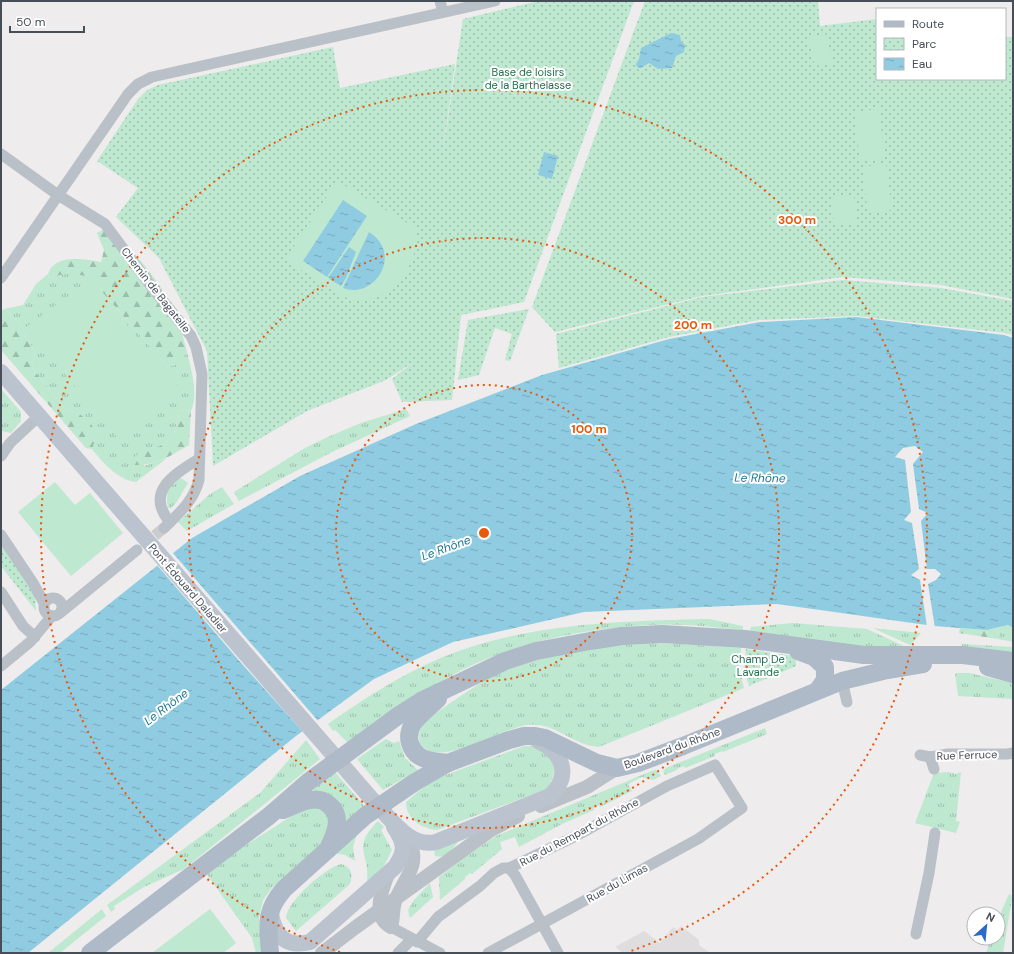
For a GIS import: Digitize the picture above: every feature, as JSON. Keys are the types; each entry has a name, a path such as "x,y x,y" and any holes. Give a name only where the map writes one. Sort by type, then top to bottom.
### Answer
{"main road":[{"name":"Pont Édouard Daladier","path":"1,372 376,804 391,821 406,834"},
{"path":"90,953 269,816 308,782 399,715 421,701 453,685 505,661 536,651 622,636 692,635 774,643 864,655 1013,661"},
{"path":"774,643 830,664 835,668 842,681"},
{"path":"814,657 821,662 826,671 825,680 818,690"},
{"path":"945,659 1013,670"},
{"name":"Boulevard du Rhône","path":"618,768 638,763 683,746 842,681 888,670 928,664 945,659"},
{"path":"988,667 1013,674"},
{"path":"448,763 428,761 419,756 411,747 408,736 412,724 453,685"},
{"path":"270,953 267,926 270,910 272,903 284,889 378,806 448,763 509,740 524,736 535,736 545,738 597,763 618,768"},
{"path":"406,834 421,843 430,843 550,796 560,784 562,776 562,764 555,752 548,745 538,741 509,740"},
{"path":"269,816 309,800 325,802 336,813 337,820 337,828 328,850"},
{"name":"Pont Édouard Daladier","path":"270,910 273,925 283,939 294,944 310,942 395,867 403,853 400,835 391,821"}],"street":[{"path":"1,278 128,94 138,84 152,77 441,7 457,9 495,1"},
{"name":"Chemin de Bagatelle","path":"1,154 58,195 105,224 151,286 191,336 196,347 202,374 198,480 193,496 186,508 167,525 161,505 160,495 162,487 174,477"},
{"path":"1,456 10,443 39,416"},
{"path":"174,477 199,459"},
{"path":"174,477 181,475 198,480"},
{"path":"1,535 34,583 52,606"},
{"path":"1,666 35,637 52,606 92,588 137,550"},
{"path":"1,592 23,626 35,637"},
{"path":"842,681 847,702"},
{"name":"Rue Ferruce","path":"934,769 925,756 948,754 1007,754 1013,752"},
{"name":"Rue du Limas","path":"488,953 698,839 742,808 715,765"},
{"name":"Rue du Rempart du Rhône","path":"398,953 415,940 438,917 480,886 494,873 503,868 509,868 576,836 667,786 715,765"},
{"name":"Boulevard du Rhône","path":"322,953 491,830 587,787 618,768"},
{"path":"916,934 929,873 935,833"},
{"name":"Pont Édouard Daladier","path":"396,898 413,867 414,859 410,842 406,834"},
{"path":"509,868 516,875 558,953"},
{"path":"388,874 381,896 379,911 383,920 415,940 440,953"},
{"path":"395,928 396,898"}],"shaded area":[{"path":"681,926 699,940 699,945 710,953 623,953 615,947 644,931 660,943 673,927 677,930"}],"green space":[{"name":"Base de loisirs de la Barthelasse","path":"539,1 634,1 524,302 461,315 452,400 402,402 392,379 412,363 386,380 307,411 213,466 207,351 159,258 116,217 138,188 97,161 138,99 147,90 158,85 333,47 340,88 455,64 442,158 463,19"},
{"path":"645,1 818,1 820,26 876,19 876,80 1006,80 1006,37 1013,37 1013,299 941,285 843,277 702,296 555,332 532,307"},
{"path":"826,34 833,63 815,66 808,37"},
{"path":"879,109 885,158 860,161 854,112"},
{"path":"886,164 892,210 868,213 862,167"},
{"path":"337,181 416,228 414,254 404,279 387,293 370,299 350,300 285,260"},
{"path":"854,196 857,224 834,224 832,197"},
{"path":"106,228 127,246 148,270 167,297 174,310 180,325 187,352 177,364 168,367 89,277 69,274 49,278 48,274 52,267 63,260 76,259 101,262 104,250 97,233"},
{"path":"74,273 89,277 168,367 177,364 187,352 194,389 191,411 180,410 173,437 160,446 143,450 144,466 167,458 136,482 129,481 111,470 92,449 95,441 81,415 64,408 32,368 35,352 17,320 4,309 23,305 36,284 48,274 49,278 61,274"},
{"path":"90,280 183,393 121,442 26,327"},
{"path":"843,280 941,288 1013,301 1013,335 857,316 759,320 669,337 559,368 556,334 702,297"},
{"path":"4,309 17,320 35,352 32,368 64,408 81,415 92,425 95,441 92,449 86,448 1,350 1,311"},
{"path":"529,309 510,361 505,360 512,334 495,328 479,375 458,380 468,320"},
{"path":"1,389 21,412 21,421 11,433 1,431"},
{"path":"406,409 410,416 332,452 239,501 234,492 305,448 361,423"},
{"path":"180,410 191,411 189,445 155,462 133,465 132,459 143,450 160,446 173,437"},
{"path":"181,478 188,483 176,503 171,508 168,508 168,490 172,483"},
{"path":"55,482 75,505 90,493 123,533 71,576 18,512"},
{"path":"222,487 234,504 187,531 178,522 210,494"},
{"path":"1,544 35,594 36,611 1,566"},
{"path":"709,619 743,626 743,630 684,625 649,625 572,634 521,647 472,665 410,700 348,743 335,730 333,731 328,724 370,696 413,671 443,657 475,646 508,637 574,626 642,621"},
{"path":"793,623 867,629 912,650 839,646 750,631 751,627"},
{"path":"1008,625 1013,627 1013,642 998,639 999,634 997,628"},
{"path":"873,628 921,633 910,645"},
{"path":"960,628 987,630 997,628 999,634 998,639 959,633"},
{"path":"639,643 741,648 739,671 744,688 599,747 581,743 555,730 537,725 527,725 466,747 443,752 431,752 420,745 420,732 426,720 494,675 544,657 605,646"},
{"path":"962,644 1013,647 1013,656 962,650"},
{"name":"Champ De Lavande","path":"746,649 793,656 796,660 796,666 749,686 744,670"},
{"path":"955,673 969,673 1013,683 1013,699 958,696"},
{"path":"765,728 767,734 723,752 722,751 715,754 715,756 685,768 684,766 665,775 663,771 666,768"},
{"path":"386,739 394,743 399,741 405,758 418,770 383,790 357,759"},
{"path":"306,740 320,759 184,869 144,887 114,906 115,909 111,912 107,905 261,792"},
{"path":"524,746 542,749 548,753 552,759 554,773 547,789 437,830 426,828 412,818 406,802 432,780"},
{"path":"654,770 658,771 661,776 653,780 642,777 628,784 632,791 600,807 599,805 593,808 594,810 562,824 519,847 515,837 500,842 502,849 472,874 470,873 465,877 465,879 440,900 439,877 463,858 496,836"},
{"path":"334,771 367,809 345,829 312,788"},
{"path":"948,772 956,774 961,772 956,821 960,822 956,833 915,823 934,773"},
{"path":"309,805 323,807 332,823 321,844 271,889 263,900 259,917 263,953 256,953 252,938 206,873 246,845"},
{"path":"378,821 384,827 381,830 392,850 384,866 367,882 363,845 370,830"},
{"path":"358,831 353,847 355,861 345,855 334,853"},
{"path":"459,841 452,850 443,856 435,856 434,847"},
{"path":"341,864 345,865 351,872 350,884 296,931 286,918 292,903 317,878 326,871"},
{"path":"430,883 433,897 410,918 408,910 414,900"},
{"path":"1009,894 1011,895 1012,898 1006,935 1006,906 1004,906"},
{"path":"102,909 106,916 60,953 48,953"},
{"path":"210,909 236,943 223,953 152,953"},
{"path":"988,946 1004,946 1003,953 986,953"}],"water":[{"path":"671,33 680,35 681,41 685,45 684,52 676,56 672,68 658,69 649,63 641,68 637,67 636,64 639,59 641,48"},
{"path":"544,152 558,156 552,179 538,175"},
{"path":"343,200 367,216 327,277 303,261"},
{"path":"369,232 379,241 384,252 384,263 381,273 374,281 365,287 354,290 343,288"},
{"path":"349,247 356,252 346,278 341,286 328,278"},
{"name":"Le Rhône","path":"856,317 1004,335 1013,338 1013,627 1008,625 987,630 934,626 777,604 584,612 453,642 374,679 296,736 28,953 1,953 1,690 192,538 300,476 416,424 542,375 669,339 760,322"}],"pier":[{"path":"915,446 923,452 913,464 919,509 928,513 921,521 927,569 935,569 941,574 936,580 928,584 935,628 927,627 920,580 911,575 919,569 912,523 904,520 911,512 905,460 895,457 903,448"},
{"path":"172,552 319,722 304,733 242,664 156,564"}],"tunnel":[{"path":"142,546 164,528"}]}
